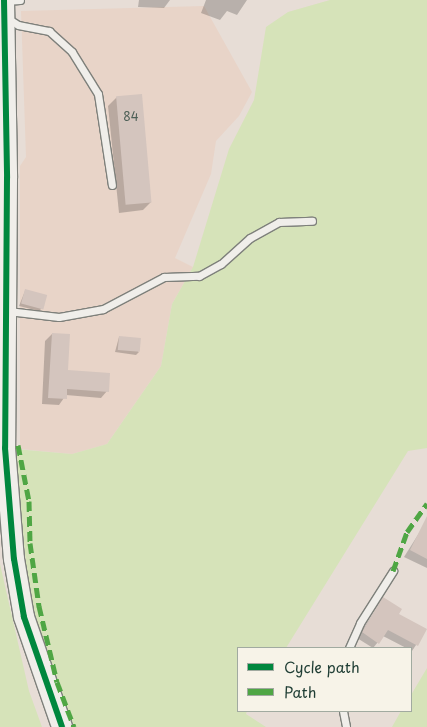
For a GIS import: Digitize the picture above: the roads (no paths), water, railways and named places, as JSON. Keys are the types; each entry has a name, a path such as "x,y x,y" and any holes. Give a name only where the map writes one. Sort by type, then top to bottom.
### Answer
{"street":[{"path":"8,4 5,448 14,559 24,617 62,727"}],"lane":[{"path":"8,4 18,25 49,31 72,52 98,94 112,185"},
{"path":"5,311 59,316 103,308 164,277 199,276 221,264 250,238 279,222 312,221"},
{"path":"349,647 360,624 394,571"},
{"path":"342,712 346,727"}]}
